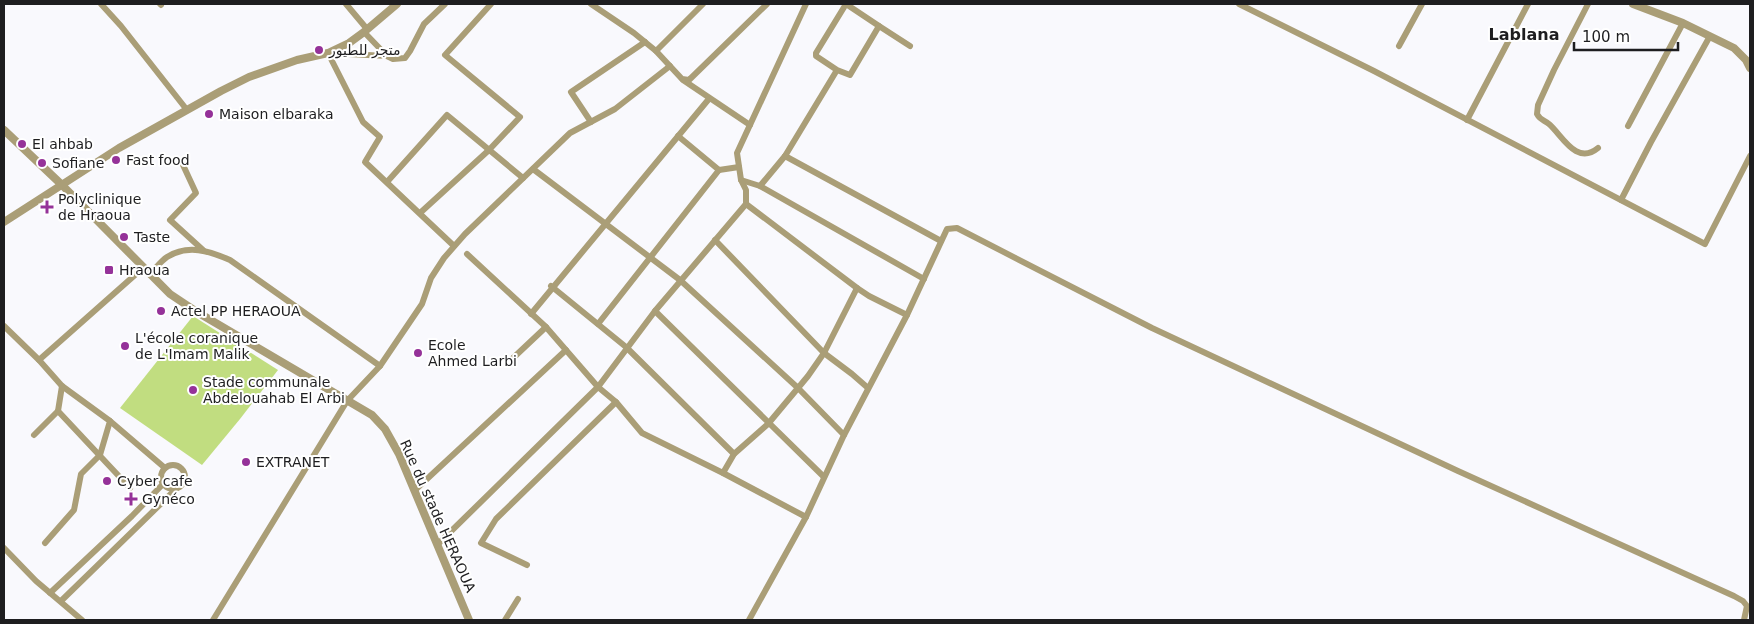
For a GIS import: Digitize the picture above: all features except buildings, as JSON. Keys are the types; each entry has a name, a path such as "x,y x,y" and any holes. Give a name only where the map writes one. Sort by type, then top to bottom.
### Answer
{"street":[{"path":"101,4 121,26 187,110"},
{"path":"346,4 387,56 393,60 405,58 424,24 445,4"},
{"path":"4,222 119,148 221,91 249,77 297,60 328,52 348,43 397,4"},
{"path":"420,214 489,150 520,117 446,55 491,4"},
{"path":"591,4 646,42 682,79 750,125"},
{"path":"656,51 703,4"},
{"path":"682,79 690,80 767,4"},
{"path":"438,545 598,387 626,347 680,280 746,204 746,190 741,180 737,153 806,4"},
{"path":"879,26 850,75 816,56 846,4 910,46"},
{"path":"1239,4 1705,244 1750,156"},
{"path":"1398,46 1422,4"},
{"path":"1467,120 1528,4"},
{"path":"1588,4 1554,70 1538,105 1537,114 1539,119 1549,124 1570,148 1584,152 1593,152 1598,148"},
{"path":"1633,4 1646,6 1734,48 1746,60 1750,68"},
{"path":"1628,126 1683,23"},
{"path":"1621,200 1710,36"},
{"path":"591,122 571,92 646,42"},
{"path":"328,52 387,56"},
{"path":"328,52 363,122 380,137 365,162 454,246"},
{"path":"213,620 347,402 380,366 422,304 431,278 444,258 570,133 615,109 670,66"},
{"path":"760,186 785,156 838,70"},
{"path":"531,314 708,100"},
{"path":"387,182 447,115 523,178"},
{"name":"Rue du stade HERAOUA","path":"4,130 62,185 170,294 347,402 372,415 385,429 399,454 470,620"},
{"path":"678,136 719,170"},
{"path":"785,156 941,241"},
{"path":"183,165 196,193 170,220 203,250"},
{"path":"598,324 719,170 739,167"},
{"path":"533,169 680,280 798,388 844,434"},
{"path":"741,180 760,186 924,278"},
{"path":"746,204 857,288 907,315"},
{"path":"749,620 806,517 844,434 907,315 947,229 957,228 1152,328 1458,471 1734,596 1743,601 1747,606 1744,620"},
{"path":"715,240 824,353 868,388"},
{"path":"39,360 147,271 167,257 189,249 203,250 230,260 380,366"},
{"path":"467,254 546,328 598,387 616,402 642,433 806,517"},
{"path":"552,287 626,347 734,454"},
{"path":"723,473 734,454 768,424 824,353 857,288"},
{"path":"655,311 824,477"},
{"path":"4,326 39,360 62,386 110,421 165,468"},
{"path":"512,359 546,328"},
{"path":"414,491 566,350"},
{"path":"34,435 58,411 62,386"},
{"path":"527,565 481,543 496,519 616,402"},
{"path":"58,411 130,488"},
{"path":"44,543 74,510 81,474 100,455 110,421"},
{"path":"60,601 184,483 185,472 178,465 171,464 161,474 163,484 169,488 176,489"},
{"path":"50,593 132,516 163,484"},
{"path":"4,548 36,581 82,620"},
{"path":"504,620 518,599"}],"green space":[{"name":"Stade communale Abdelouahab El Arbi","path":"193,316 278,370 202,465 120,408"}],"place":[{"name":"متجر للطيور","path":"319,50"},
{"name":"Maison elbaraka","path":"209,114"},
{"name":"El ahbab","path":"22,144"},
{"name":"Fast food","path":"116,160"},
{"name":"Sofiane","path":"42,163"},
{"name":"Polyclinique de Hraoua","path":"47,207"},
{"name":"Taste","path":"124,237"},
{"name":"Hraoua","path":"109,270"},
{"name":"Actel PP HERAOUA","path":"161,311"},
{"name":"L'école coranique de L'Imam Malik","path":"125,346"},
{"name":"Ecole Ahmed Larbi","path":"418,353"},
{"name":"Stade communale Abdelouahab El Arbi","path":"193,390"},
{"name":"EXTRANET","path":"246,462"},
{"name":"Cyber cafe","path":"107,481"},
{"name":"Gynéco","path":"131,499"}],"district":[{"name":"Lablana","path":"1524,34"}]}
